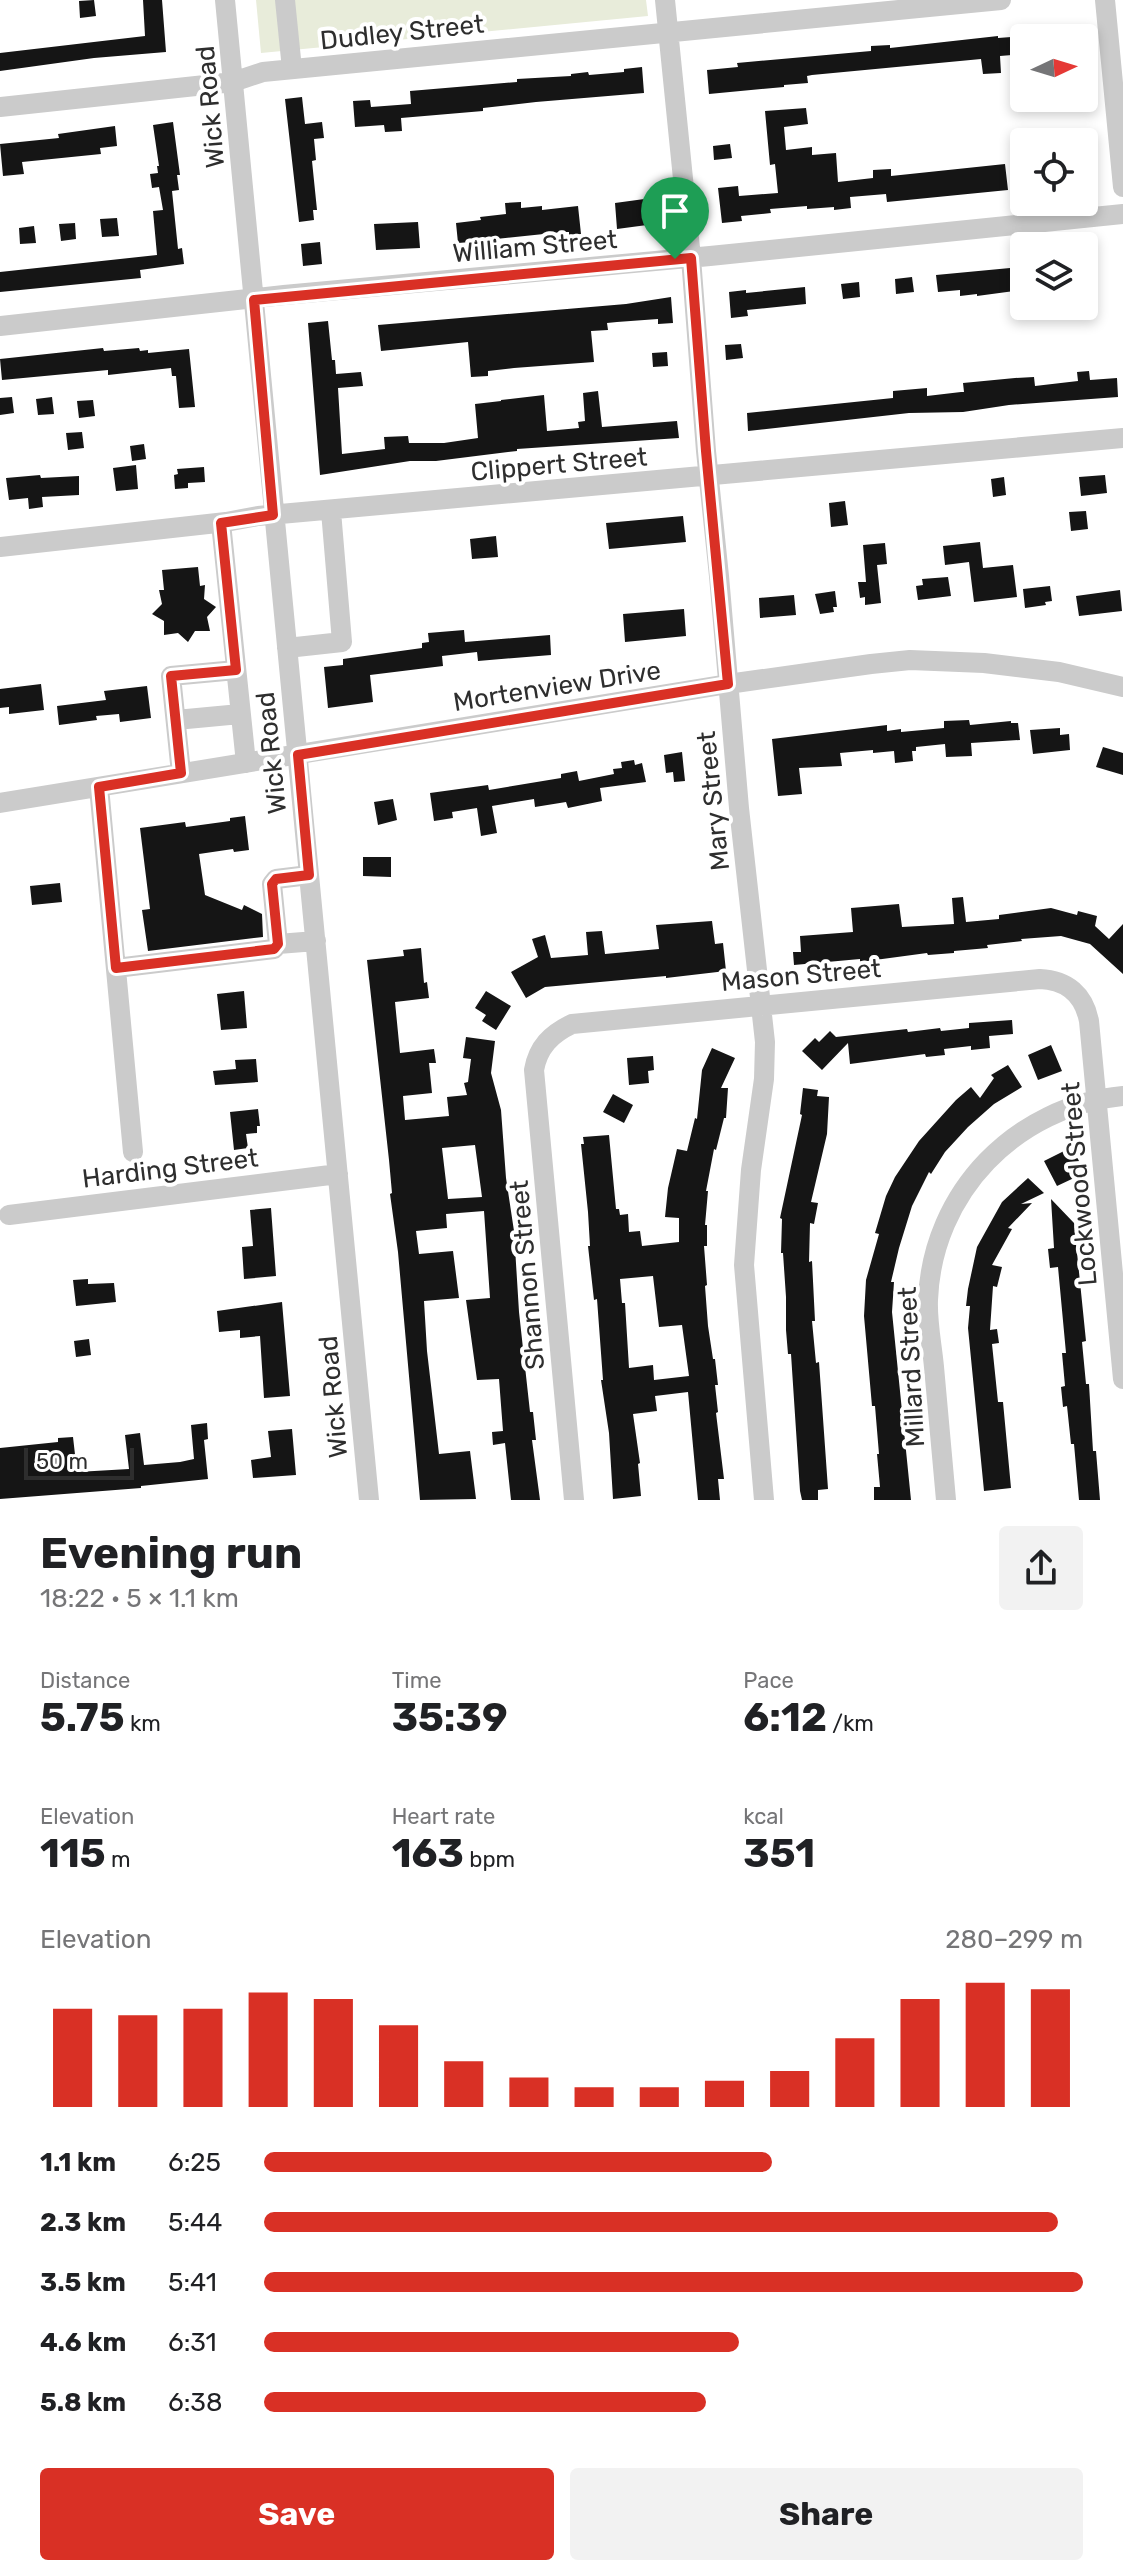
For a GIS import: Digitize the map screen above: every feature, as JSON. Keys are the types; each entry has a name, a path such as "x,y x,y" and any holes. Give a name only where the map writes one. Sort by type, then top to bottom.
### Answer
{"street":[{"name":"Wick Road","path":"225,0 368,1500"},
{"path":"285,0 292,69"},
{"name":"Mary Street","path":"665,0 691,258 708,476 765,1042 764,1079 751,1170 744,1265 764,1500"},
{"name":"Dudley Street","path":"0,107 233,82 263,72 1001,0"},
{"path":"1105,0 1123,187"},
{"name":"William Street","path":"0,326 1123,214"},
{"name":"Clippert Street","path":"0,547 273,515 1123,438"},
{"path":"287,648 342,642 331,511"},
{"path":"221,523 246,763"},
{"name":"Mortenview Drive","path":"0,803 728,684 871,664 952,661 1059,672 1123,687"},
{"path":"181,773 171,676 236,670"},
{"path":"176,720 240,714"},
{"path":"99,787 133,1152"},
{"path":"116,968 274,949 278,944 272,884 276,879 309,875"},
{"path":"278,944 316,941"},
{"name":"Mason Street","path":"542,1047 558,1030 572,1024 1040,979 1057,981 1072,990"},
{"name":"Lockwood Street","path":"1072,990 1087,1010 1123,1379"},
{"name":"Shannon Street","path":"542,1047 536,1061 534,1079 574,1500"},
{"name":"Millard Street","path":"946,1500 928,1304 932,1266 942,1230 973,1176 994,1152 1015,1135 1042,1118 1072,1105 1123,1096"},
{"name":"Harding Street","path":"9,1215 338,1174"}],"green space":[{"path":"256,0 646,0 648,16 261,53"}],"building":[{"path":"94,0 96,16 80,18 79,1"},
{"path":"143,0 162,0 166,52 0,71 0,53 145,36"},
{"path":"1010,37 1010,55 1000,56 1001,73 983,74 981,59 812,75 807,76 808,83 709,94 707,70 738,67 737,63 871,51 871,46 890,45 890,48"},
{"path":"642,67 644,93 401,118 402,131 385,132 384,125 355,127 353,101 370,100 371,107 411,104 410,91 517,82 517,79 588,72 589,75 624,72 624,69"},
{"path":"302,97 305,124 322,122 324,138 314,139 316,160 312,161 317,210 313,210 314,220 299,222 285,99"},
{"path":"806,108 808,124 784,127 786,150 812,147 812,155 836,153 838,182 873,178 873,170 891,169 891,176 1005,164 1008,190 887,202 886,194 850,197 851,208 807,209 807,206 770,209 771,213 741,216 742,221 722,223 718,188 738,186 739,196 778,193 775,164 770,165 765,111"},
{"path":"173,122 180,175 177,175 179,190 172,191 178,249 182,248 184,264 140,270 141,278 0,292 0,272 157,255 153,211 163,210 159,187 152,188 150,174 158,173 159,166 153,125"},
{"path":"115,126 117,146 100,148 101,154 22,162 24,174 3,176 0,144 59,138 58,134"},
{"path":"730,144 732,158 714,160 713,146"},
{"path":"659,197 662,223 617,229 615,203"},
{"path":"521,202 521,208 542,206 542,210 578,206 581,234 569,236 569,232 563,232 496,239 496,243 458,243 456,223 506,214 505,203"},
{"path":"117,218 119,236 102,237 100,219"},
{"path":"418,222 420,248 376,250 374,224"},
{"path":"75,223 76,239 61,241 59,224"},
{"path":"34,226 36,243 20,244 19,228"},
{"path":"320,242 322,264 303,266 301,244"},
{"path":"1010,268 1010,292 977,296 960,296 960,290 938,292 936,275"},
{"path":"912,277 914,292 896,294 895,279"},
{"path":"859,282 860,297 843,299 841,284"},
{"path":"805,287 806,304 747,310 748,316 731,318 729,292"},
{"path":"671,297 673,323 658,324 658,319 617,322 607,323 608,330 591,331 594,362 488,371 488,376 471,377 468,342 381,351 378,325 626,304"},
{"path":"328,321 336,374 361,372 363,386 338,388 342,454 385,449 384,437 408,436 409,443 444,443 478,438 475,404 544,395 547,431 579,428 578,422 585,421 583,393 598,391 602,427 677,421 679,438 517,449 320,475 308,323"},
{"path":"741,344 743,358 726,360 725,345"},
{"path":"103,348 104,351 139,348 140,351 148,350 148,353 189,349 195,407 179,408 176,376 172,376 171,368 108,375 108,370 2,380 0,359"},
{"path":"667,352 668,366 653,367 652,353"},
{"path":"1089,371 1090,380 1117,378 1118,397 1009,405 963,412 909,413 748,431 747,413 893,398 893,391 927,388 927,396 964,392 963,383 1034,377 1035,386 1078,381 1077,372"},
{"path":"12,397 14,413 0,415 0,398"},
{"path":"52,397 54,414 38,415 36,399"},
{"path":"93,400 95,416 79,418 77,401"},
{"path":"82,432 84,448 68,450 66,433"},
{"path":"144,444 146,459 132,461 130,446"},
{"path":"136,465 138,489 116,491 113,468"},
{"path":"204,467 205,482 188,483 188,488 175,489 177,469"},
{"path":"40,475 41,478 79,476 79,495 42,497 43,507 29,509 28,498 9,500 6,478"},
{"path":"1105,475 1107,493 1081,496 1079,477"},
{"path":"1004,477 1006,495 993,497 991,479"},
{"path":"845,501 848,525 831,527 829,503"},
{"path":"1086,511 1088,529 1071,531 1069,512"},
{"path":"683,516 686,542 609,549 606,523"},
{"path":"496,536 498,557 472,559 470,539"},
{"path":"980,542 983,568 1013,565 1017,597 974,602 969,562 945,565 943,546"},
{"path":"885,543 887,564 877,565 881,603 865,605 865,597 860,598 858,582 866,582 863,545"},
{"path":"198,567 200,586 205,585 204,599 216,607 207,617 210,631 195,631 188,642 178,633 164,635 164,621 152,614 162,604 159,590 164,590 162,570"},
{"path":"948,577 951,596 918,600 916,586 923,585 922,579"},
{"path":"1050,586 1052,601 1025,608 1023,589"},
{"path":"1120,590 1122,611 1079,616 1076,596"},
{"path":"835,591 837,607 833,607 834,612 820,614 815,594"},
{"path":"794,595 796,615 760,618 759,598"},
{"path":"684,609 686,636 625,642 623,614"},
{"path":"464,630 465,642 550,635 551,655 478,661 477,652 442,656 443,666 370,675 373,702 328,708 324,667 343,665 343,659 422,648 422,643 429,642 428,633"},
{"path":"41,684 44,710 9,714 9,707 0,708 0,689"},
{"path":"147,686 151,718 120,722 119,714 59,725 57,706 106,700 104,691"},
{"path":"969,720 970,725 1018,723 1020,740 971,743 972,756 946,757 945,744 916,747 916,751 912,751 913,761 895,763 894,751 840,753 842,766 799,768 802,794 778,796 772,739 887,725 887,731 901,729 901,732 944,728 944,721"},
{"path":"1060,728 1060,735 1069,734 1070,750 1033,754 1030,730"},
{"path":"1103,747 1123,753 1123,775 1096,767"},
{"path":"682,752 685,781 674,782 673,772 666,773 664,755"},
{"path":"634,760 635,765 642,763 646,782 600,788 602,801 568,808 566,802 535,807 534,799 492,806 497,833 481,836 477,808 452,812 453,818 434,821 430,793 488,785 489,790 561,778 561,774 577,771 579,781 614,774 613,769 622,768 621,762"},
{"path":"393,799 397,820 378,825 374,802"},
{"path":"245,816 249,850 199,854 205,895 242,910 244,905 262,914 263,937 148,951 142,910 150,909 140,828 185,822 186,827"},
{"path":"363,857 391,857 391,877 363,876"},
{"path":"60,883 62,902 32,905 30,886"},
{"path":"963,897 966,922 999,919 999,915 1051,908 1077,915 1078,911 1097,916 1095,926 1109,939 1123,924 1123,974 1090,944 1061,936 1021,939 954,953 794,965 793,952 801,952 800,936 853,932 851,908 899,904 902,927 954,924 952,898"},
{"path":"712,921 715,944 723,943 726,971 545,987 526,998 511,972 538,957 532,939 545,935 551,958 588,955 586,932 602,931 605,954 659,949 656,925"},
{"path":"421,948 424,983 427,982 429,998 395,1002 400,1053 434,1049 436,1063 429,1063 432,1093 403,1096 405,1120 449,1116 447,1097 467,1095 464,1083 468,1082 471,1059 463,1058 466,1037 495,1041 491,1073 501,1110 540,1500 511,1500 505,1443 493,1445 492,1432 503,1431 499,1379 477,1380 466,1300 490,1298 484,1211 446,1214 447,1228 416,1231 419,1254 453,1251 459,1298 424,1301 427,1351 439,1454 470,1451 476,1499 420,1500 367,960 404,956 403,950","holes":["475,1145 482,1197 448,1199 442,1148"]},
{"path":"244,991 247,1028 221,1030 217,994"},
{"path":"486,991 511,1006 496,1030 482,1021 486,1015 475,1008"},
{"path":"1012,1020 1013,1034 989,1036 990,1048 971,1050 971,1046 944,1049 945,1055 926,1057 925,1054 850,1064 848,1043 822,1070 802,1051 815,1038 819,1042 830,1031 836,1037 907,1029 908,1032 940,1028 941,1031 969,1028 969,1023"},
{"path":"1051,1045 1062,1071 1038,1080 1028,1055"},
{"path":"712,1048 735,1058 721,1088 728,1088 726,1118 714,1149 706,1191 707,1246 704,1246 708,1326 718,1385 715,1385 716,1413 724,1479 718,1479 720,1500 698,1500 688,1392 655,1396 657,1411 633,1414 641,1496 613,1499 581,1144 584,1144 583,1137 609,1135 616,1209 619,1209 620,1215 628,1214 629,1232 640,1231 642,1246 679,1242 679,1218 665,1217 668,1188 677,1149 687,1151 697,1119 702,1070","holes":["653,1276 659,1327 682,1325 689,1376 654,1380 653,1365 629,1368 625,1303 622,1303 620,1279"]},
{"path":"653,1056 654,1070 648,1071 649,1083 629,1085 627,1058"},
{"path":"256,1059 258,1082 215,1085 213,1071 236,1069 235,1060"},
{"path":"1008,1065 1022,1087 994,1104 968,1127 945,1152 931,1174 929,1172 912,1206 899,1248 891,1282 894,1282 892,1312 911,1500 874,1500 874,1487 880,1487 879,1454 864,1316 866,1280 886,1196 919,1141 956,1100 971,1087 980,1098 994,1078 991,1075"},
{"path":"803,1088 818,1090 817,1096 829,1097 827,1134 811,1202 818,1203 814,1224 810,1223 809,1262 812,1261 815,1321 812,1321 816,1363 819,1362 828,1489 818,1490 818,1500 802,1500 800,1491 781,1253 780,1218 802,1115"},
{"path":"613,1094 633,1105 624,1123 603,1112"},
{"path":"258,1109 260,1126 257,1126 257,1133 246,1134 248,1148 234,1150 230,1112"},
{"path":"1072,1147 1081,1165 1070,1170 1074,1178 1057,1186 1044,1161"},
{"path":"1028,1178 1044,1193 1021,1204 1032,1203 1008,1228 1012,1229 992,1265 1002,1267 997,1287 993,1286 990,1330 997,1329 999,1343 992,1344 998,1402 1003,1402 1011,1488 984,1491 968,1328 970,1306 966,1306 968,1289 977,1247 1002,1202"},
{"path":"1051,1199 1074,1223 1086,1341 1082,1342 1100,1500 1079,1500 1074,1444 1071,1444 1067,1406 1063,1407 1062,1353 1066,1353 1058,1267 1050,1268 1048,1249 1054,1248"},
{"path":"271,1208 276,1276 244,1279 242,1247 253,1246 250,1210"},
{"path":"88,1279 88,1284 114,1283 116,1302 76,1306 73,1280"},
{"path":"282,1302 290,1396 264,1398 260,1336 240,1338 240,1330 219,1332 217,1311"},
{"path":"89,1339 91,1355 76,1357 74,1341"},
{"path":"207,1423 208,1439 204,1440 208,1479 141,1488 0,1499 0,1448 58,1442 58,1438 73,1437 77,1472 129,1469 125,1435 140,1433 144,1465 180,1462 194,1459 191,1425"},
{"path":"292,1429 296,1475 253,1478 251,1460 271,1457 268,1431"}],"route":[{"path":"691,258 728,684 298,755 309,875 276,879 272,884 278,944 274,949 116,968 99,787 181,773 171,676 236,670 221,523 273,515 254,300 675,259 691,258"}]}
